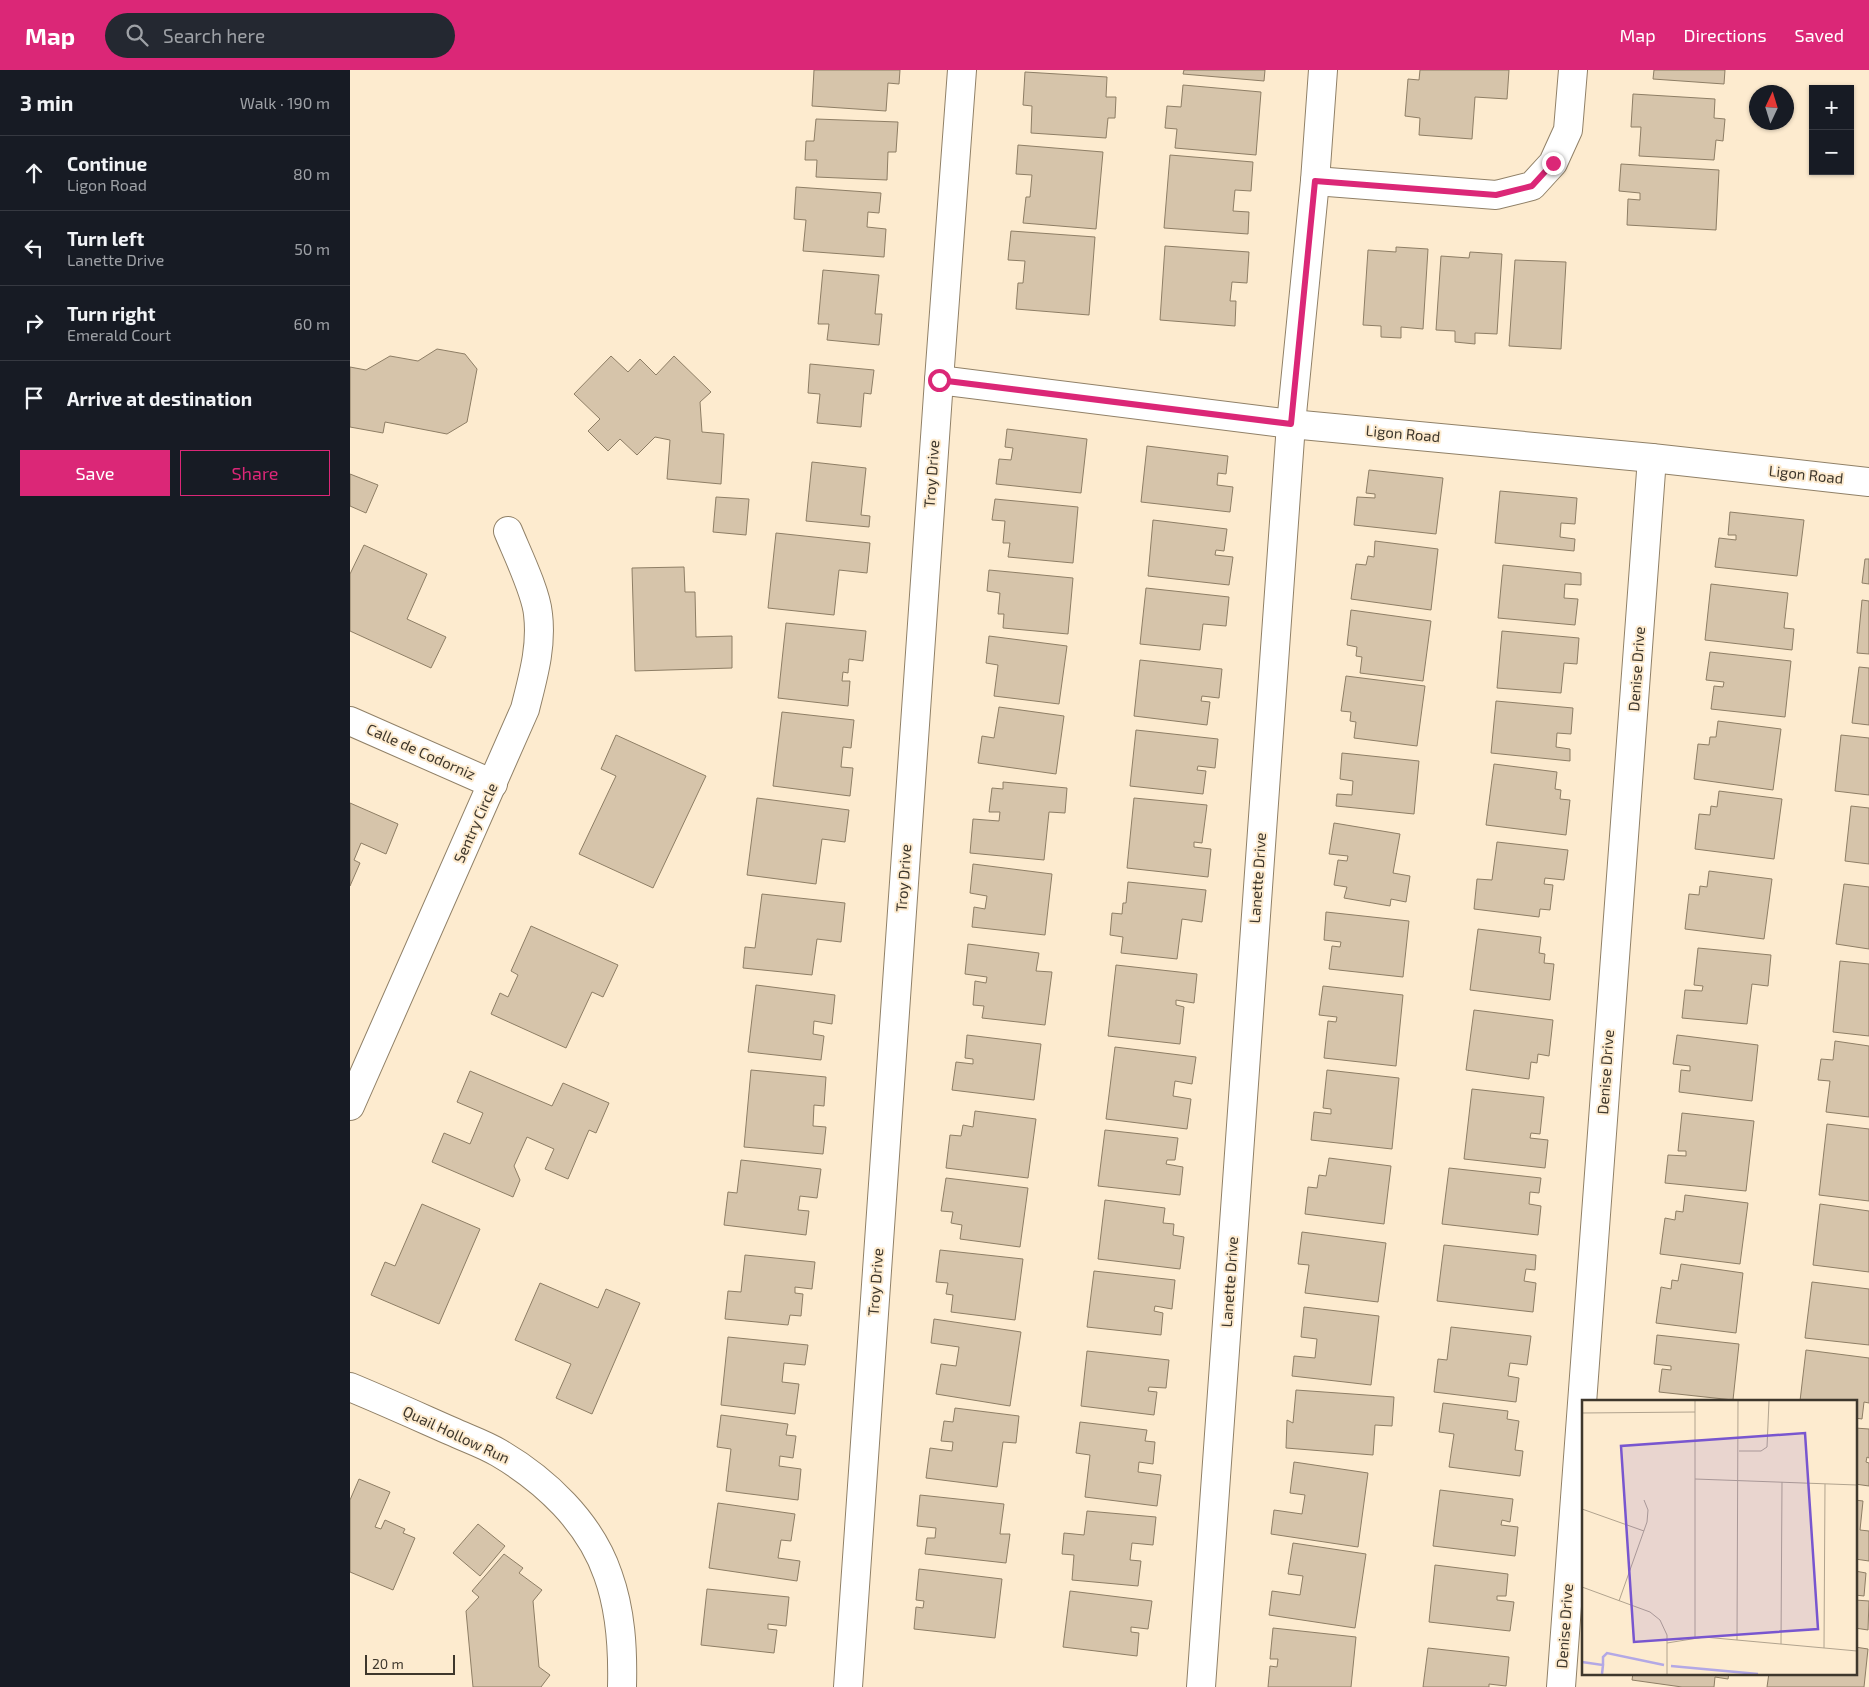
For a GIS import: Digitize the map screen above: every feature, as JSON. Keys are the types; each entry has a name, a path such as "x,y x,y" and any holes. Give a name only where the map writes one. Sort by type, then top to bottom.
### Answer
{"street":[{"name":"Troy Drive","path":"848,1687 962,70"},
{"name":"Lanette Drive","path":"1201,1687 1291,424 1315,181 1323,70"},
{"path":"1315,181 1496,195 1532,186 1553,163 1568,130 1573,70"},
{"name":"Ligon Road","path":"939,380 1291,424 1652,458 1869,482"},
{"name":"Denise Drive","path":"1582,1400 1652,458"},
{"name":"Sentry Circle","path":"350,1106 525,709 538,659 538,613 530,586 508,531"},
{"name":"Calle de Codorniz","path":"350,721 493,784"},
{"name":"Quail Hollow Run","path":"350,1387 497,1452 530,1473 554,1494 576,1519 593,1544 608,1574 619,1617 623,1652 622,1687"},
{"name":"Denise Drive","path":"1561,1687 1582,1403"}],"building":[{"path":"814,70 900,70 899,84 888,83 886,111 812,106"},
{"path":"1184,70 1265,70 1264,81 1183,74"},
{"path":"1420,70 1509,70 1507,99 1475,97 1472,139 1419,135 1420,118 1405,116 1408,79 1419,80"},
{"path":"1654,70 1725,70 1724,84 1653,79"},
{"path":"1025,72 1107,77 1106,97 1116,97 1115,118 1108,118 1106,138 1031,133 1032,106 1023,105"},
{"path":"1183,85 1261,92 1256,155 1175,148 1177,129 1165,128 1167,106 1181,107"},
{"path":"1633,94 1715,99 1714,118 1725,119 1723,141 1716,140 1714,160 1639,156 1641,127 1631,127"},
{"path":"816,119 898,122 896,152 888,152 887,180 816,177 817,160 805,160 806,141 814,141"},
{"path":"1018,145 1103,152 1096,229 1023,223 1026,197 1030,197 1032,175 1016,174"},
{"path":"1170,155 1253,162 1251,191 1235,190 1233,211 1249,212 1248,234 1164,228"},
{"path":"1621,164 1719,170 1716,230 1627,225 1628,199 1640,200 1640,193 1619,191"},
{"path":"796,187 881,193 879,213 868,212 867,227 886,229 884,257 803,251 806,220 794,219"},
{"path":"1011,231 1095,237 1089,315 1016,309 1018,283 1023,283 1025,261 1008,260"},
{"path":"1165,246 1249,252 1247,283 1232,282 1230,301 1236,301 1235,326 1160,320"},
{"path":"1396,247 1428,249 1423,329 1401,327 1401,338 1381,337 1381,326 1363,325 1368,250 1396,252"},
{"path":"1470,252 1502,254 1497,334 1475,333 1475,344 1455,342 1455,331 1436,330 1441,256 1469,258"},
{"path":"1515,260 1566,262 1561,349 1509,346"},
{"path":"823,270 879,275 875,314 882,314 879,345 827,340 829,324 818,324"},
{"path":"437,349 465,354 477,369 467,422 447,434 385,422 383,433 350,427 350,367 366,370 390,356 418,361"},
{"path":"611,356 628,372 640,359 656,375 674,356 711,392 700,402 702,432 724,434 721,484 667,479 670,440 655,437 637,455 620,439 608,451 588,431 600,419 574,394"},
{"path":"810,364 874,370 871,394 864,393 861,427 817,423 820,394 808,393"},
{"path":"1007,429 1087,439 1081,493 996,484 999,459 1011,460 1013,448 1005,447"},
{"path":"1147,446 1228,456 1226,474 1218,473 1217,485 1233,487 1230,512 1141,502"},
{"path":"812,462 866,468 861,515 870,516 869,527 806,521"},
{"path":"1369,470 1443,478 1436,534 1354,525 1357,497 1375,498 1375,494 1366,493"},
{"path":"350,474 378,485 366,513 350,506"},
{"path":"1500,491 1577,498 1575,524 1561,523 1560,537 1575,539 1574,551 1495,543"},
{"path":"716,497 749,499 746,535 713,532"},
{"path":"995,499 1078,507 1073,563 1008,557 1010,543 1003,543 1005,521 992,520"},
{"path":"1730,512 1804,520 1797,576 1715,567 1719,538 1736,540 1736,535 1728,535"},
{"path":"1153,520 1227,529 1224,551 1216,550 1215,555 1233,557 1229,585 1148,576"},
{"path":"776,533 870,543 867,573 839,570 834,615 768,608"},
{"path":"1375,541 1438,549 1431,610 1351,599 1356,564 1366,565 1368,556 1374,557"},
{"path":"364,545 427,574 407,619 446,637 431,668 350,631 350,574"},
{"path":"1865,559 1869,559 1869,584 1862,583"},
{"path":"1503,565 1581,573 1581,585 1565,584 1564,598 1578,599 1575,625 1498,618"},
{"path":"684,567 685,592 695,592 696,637 732,636 732,668 635,671 632,568"},
{"path":"989,570 1073,578 1068,634 1003,628 1004,614 998,614 1000,593 987,591"},
{"path":"1711,584 1788,593 1784,628 1794,629 1792,650 1705,640"},
{"path":"1146,588 1229,597 1226,626 1203,624 1200,650 1140,644"},
{"path":"1862,600 1869,601 1869,654 1857,653"},
{"path":"1351,610 1431,621 1423,681 1360,673 1362,657 1356,656 1357,647 1347,645"},
{"path":"786,623 866,631 863,661 849,659 848,673 843,672 842,681 850,681 848,706 778,698"},
{"path":"1502,631 1579,638 1577,664 1564,663 1561,693 1497,688"},
{"path":"989,636 1067,646 1059,704 994,696 998,665 986,663"},
{"path":"1710,652 1791,661 1785,717 1711,709 1714,686 1723,687 1724,682 1706,680"},
{"path":"1140,660 1222,669 1219,698 1202,696 1201,701 1210,702 1207,725 1134,716"},
{"path":"1859,667 1869,668 1869,725 1852,723"},
{"path":"1346,676 1425,686 1417,746 1354,738 1356,722 1350,721 1351,712 1341,711"},
{"path":"1496,701 1573,708 1571,734 1557,733 1556,747 1570,749 1570,761 1491,753"},
{"path":"999,707 1064,716 1056,774 978,763 982,736 994,738"},
{"path":"782,712 854,720 851,748 843,747 841,767 853,768 850,796 773,786"},
{"path":"1718,721 1781,729 1773,790 1694,779 1698,744 1709,745 1710,737 1716,737"},
{"path":"1136,730 1218,739 1215,768 1198,766 1197,770 1206,771 1203,794 1130,786"},
{"path":"616,735 706,776 653,888 579,854 616,776 601,769"},
{"path":"1841,735 1869,738 1869,795 1835,791"},
{"path":"1342,753 1419,761 1414,814 1336,806 1337,794 1352,795 1353,781 1340,779"},
{"path":"1494,764 1557,772 1555,789 1561,790 1560,799 1570,800 1566,835 1486,825"},
{"path":"1003,782 1067,788 1065,813 1049,812 1044,860 970,853 973,819 999,821 1000,812 989,812 992,788 1003,789"},
{"path":"1719,791 1782,799 1774,859 1695,849 1699,814 1710,815 1711,806 1717,807"},
{"path":"757,798 849,810 845,842 822,839 816,884 747,875"},
{"path":"1134,798 1207,805 1202,843 1194,842 1194,847 1211,849 1208,877 1127,868"},
{"path":"350,803 398,824 386,854 361,843 354,860 360,863 350,886"},
{"path":"1851,806 1869,808 1869,864 1845,861"},
{"path":"1334,823 1400,834 1393,873 1410,876 1406,902 1391,899 1390,906 1344,898 1347,887 1334,885 1338,860 1347,861 1348,856 1329,854"},
{"path":"1497,842 1568,850 1564,880 1545,878 1544,884 1553,885 1550,910 1540,909 1539,917 1474,909 1477,879 1492,880"},
{"path":"973,864 1052,874 1045,935 972,927 974,907 985,909 987,896 970,893"},
{"path":"1709,871 1772,879 1764,939 1685,929 1689,894 1699,895 1700,886 1707,887"},
{"path":"1128,882 1206,890 1202,922 1182,919 1177,959 1121,953 1123,937 1110,935 1112,913 1122,914 1123,903 1126,903"},
{"path":"1844,884 1869,887 1869,949 1836,944"},
{"path":"762,894 845,903 841,942 817,939 812,975 743,968 745,947 755,948"},
{"path":"1326,912 1409,921 1403,977 1329,969 1332,946 1340,947 1341,942 1324,940"},
{"path":"531,926 618,965 603,997 592,992 566,1048 491,1014 500,993 508,997 518,975 511,971"},
{"path":"1478,929 1541,937 1539,953 1545,954 1544,963 1554,964 1550,1000 1470,990"},
{"path":"968,944 1039,953 1036,971 1052,972 1045,1025 982,1018 984,1006 973,1005 975,981 986,983 987,977 965,974"},
{"path":"1698,948 1771,955 1768,986 1752,984 1747,1024 1682,1018 1685,990 1702,991 1703,986 1694,985"},
{"path":"1840,961 1869,964 1869,1036 1833,1032"},
{"path":"1116,965 1197,974 1194,1003 1176,1000 1176,1005 1184,1007 1180,1044 1108,1036"},
{"path":"756,985 835,995 832,1024 814,1021 813,1034 824,1036 821,1060 748,1052"},
{"path":"1323,986 1403,995 1396,1066 1324,1058 1328,1021 1336,1022 1337,1017 1319,1015"},
{"path":"1474,1010 1553,1020 1549,1056 1538,1054 1537,1063 1531,1062 1529,1079 1466,1070"},
{"path":"967,1035 1041,1044 1034,1100 952,1090 956,1062 973,1064 973,1059 965,1058"},
{"path":"1677,1035 1758,1045 1752,1101 1679,1092 1681,1070 1690,1071 1690,1066 1673,1064"},
{"path":"1835,1041 1869,1046 1869,1117 1826,1112 1830,1081 1818,1080 1821,1059 1833,1060"},
{"path":"1115,1047 1196,1057 1192,1084 1175,1081 1173,1096 1191,1099 1187,1129 1106,1119"},
{"path":"751,1070 826,1077 824,1106 814,1105 813,1126 826,1127 823,1154 744,1147"},
{"path":"1327,1070 1399,1078 1392,1149 1311,1140 1314,1112 1331,1114 1331,1109 1323,1108"},
{"path":"470,1071 552,1106 563,1083 609,1103 596,1133 589,1130 568,1179 545,1169 554,1149 527,1137 514,1166 520,1180 513,1197 432,1162 444,1133 470,1144 483,1113 457,1102"},
{"path":"1472,1089 1544,1097 1540,1134 1531,1133 1530,1138 1548,1140 1545,1168 1464,1159"},
{"path":"975,1111 1036,1119 1028,1178 946,1168 950,1135 961,1136 963,1125 973,1127"},
{"path":"1682,1113 1754,1121 1746,1191 1665,1183 1668,1155 1686,1156 1686,1151 1678,1151"},
{"path":"1827,1124 1869,1129 1869,1201 1819,1195"},
{"path":"1105,1130 1178,1138 1175,1160 1167,1160 1166,1164 1183,1167 1180,1195 1098,1186"},
{"path":"1329,1158 1391,1166 1384,1224 1305,1214 1308,1187 1317,1188 1319,1175 1326,1176"},
{"path":"741,1160 821,1169 817,1198 800,1196 798,1210 809,1211 806,1235 724,1225 728,1192 737,1193"},
{"path":"1449,1168 1541,1178 1539,1193 1530,1192 1529,1204 1541,1206 1538,1235 1442,1224"},
{"path":"946,1178 1028,1188 1020,1247 960,1239 962,1225 951,1223 953,1212 941,1211"},
{"path":"1685,1195 1748,1203 1740,1264 1660,1254 1665,1218 1675,1220 1676,1211 1683,1212"},
{"path":"1105,1200 1165,1208 1163,1223 1174,1224 1173,1235 1184,1237 1180,1269 1098,1259"},
{"path":"422,1204 480,1229 439,1324 371,1295 385,1262 395,1266"},
{"path":"1820,1204 1869,1211 1869,1272 1813,1265"},
{"path":"1302,1232 1386,1243 1378,1302 1305,1293 1309,1265 1298,1264"},
{"path":"1444,1245 1536,1255 1535,1270 1526,1269 1524,1281 1536,1283 1533,1312 1437,1301"},
{"path":"940,1250 1023,1259 1015,1320 951,1312 953,1295 946,1294 948,1283 936,1282"},
{"path":"745,1255 815,1262 812,1289 795,1287 795,1293 803,1294 801,1316 790,1315 788,1325 725,1319 728,1291 741,1292"},
{"path":"1681,1264 1743,1273 1736,1333 1656,1323 1661,1287 1671,1289 1672,1280 1678,1281"},
{"path":"1094,1271 1175,1280 1172,1309 1155,1306 1154,1311 1163,1313 1161,1335 1087,1327"},
{"path":"1812,1282 1869,1289 1869,1345 1805,1338"},
{"path":"540,1283 598,1308 606,1289 640,1303 592,1414 556,1398 571,1364 515,1340"},
{"path":"1304,1307 1379,1316 1371,1385 1292,1376 1294,1356 1315,1358 1317,1339 1301,1337"},
{"path":"934,1319 1021,1332 1010,1406 936,1394 941,1364 956,1366 959,1347 931,1343"},
{"path":"1451,1327 1531,1336 1527,1365 1510,1363 1508,1376 1519,1378 1516,1402 1434,1392 1438,1359 1447,1360"},
{"path":"1657,1335 1739,1344 1733,1400 1659,1392 1662,1369 1671,1370 1671,1366 1654,1364"},
{"path":"728,1337 808,1345 805,1365 784,1363 782,1382 799,1384 795,1414 721,1405"},
{"path":"1806,1350 1869,1358 1869,1403 1864,1402 1862,1419 1856,1418 1856,1400 1800,1400"},
{"path":"1087,1351 1169,1360 1166,1388 1149,1387 1148,1391 1157,1392 1154,1415 1081,1406"},
{"path":"1296,1390 1394,1397 1392,1426 1375,1425 1373,1455 1286,1448 1287,1420 1293,1423"},
{"path":"1443,1403 1508,1411 1507,1419 1519,1421 1515,1450 1523,1451 1520,1476 1449,1467 1454,1434 1439,1432"},
{"path":"955,1408 1019,1416 1016,1443 1003,1442 997,1487 926,1478 930,1448 952,1451 953,1442 941,1441 944,1421 953,1422"},
{"path":"721,1415 788,1424 786,1435 796,1436 793,1458 780,1456 779,1466 801,1469 798,1500 726,1491 731,1449 717,1447"},
{"path":"1080,1422 1147,1430 1145,1441 1155,1442 1153,1464 1139,1462 1138,1472 1161,1475 1157,1506 1085,1497 1090,1455 1076,1453"},
{"path":"1856,1428 1869,1429 1869,1458 1867,1457 1866,1462 1869,1463 1869,1486 1856,1484"},
{"path":"1294,1462 1368,1473 1358,1547 1271,1534 1274,1510 1302,1514 1305,1495 1290,1493"},
{"path":"359,1479 390,1492 375,1527 381,1529 385,1520 405,1529 403,1533 415,1538 393,1590 350,1572 350,1500"},
{"path":"1440,1490 1513,1499 1510,1522 1502,1520 1501,1525 1518,1527 1515,1556 1433,1546"},
{"path":"920,1495 1004,1504 1000,1534 1010,1534 1006,1563 925,1554 927,1538 935,1538 936,1528 917,1526"},
{"path":"1856,1500 1863,1501 1860,1530 1869,1531 1869,1561 1856,1559"},
{"path":"718,1503 795,1514 791,1541 781,1540 778,1558 800,1561 797,1581 709,1568"},
{"path":"1087,1511 1156,1517 1153,1545 1132,1543 1130,1560 1141,1561 1138,1586 1072,1580 1074,1555 1062,1554 1064,1533 1084,1535"},
{"path":"478,1524 505,1546 480,1576 453,1553"},
{"path":"1293,1543 1366,1554 1355,1628 1269,1615 1272,1591 1300,1595 1303,1576 1288,1574"},
{"path":"504,1554 523,1568 519,1573 542,1590 533,1601 539,1667 550,1675 541,1687 473,1687 466,1611 479,1597 472,1591"},
{"path":"1435,1565 1508,1574 1506,1596 1497,1596 1497,1600 1514,1602 1510,1631 1429,1622"},
{"path":"919,1569 1002,1579 995,1638 914,1629 916,1607 923,1608 924,1601 916,1600"},
{"path":"1856,1571 1866,1573 1864,1596 1856,1595"},
{"path":"707,1589 789,1597 786,1626 768,1624 768,1629 777,1630 774,1653 701,1645"},
{"path":"1070,1591 1152,1601 1148,1629 1131,1627 1131,1632 1139,1633 1137,1656 1063,1647"},
{"path":"1856,1600 1869,1601 1868,1630 1856,1628"},
{"path":"1273,1628 1356,1637 1351,1687 1268,1687 1270,1666 1277,1667 1278,1659 1270,1659"},
{"path":"1856,1647 1868,1649 1864,1687 1767,1687 1769,1674 1856,1674"},
{"path":"1428,1648 1509,1657 1506,1686 1489,1684 1489,1687 1423,1687"},
{"path":"1633,1674 1729,1674 1728,1679 1715,1677 1714,1687 1682,1687 1632,1680"}],"route":[{"path":"939,380 1291,424 1315,181 1496,195 1532,186 1553,163"}]}
